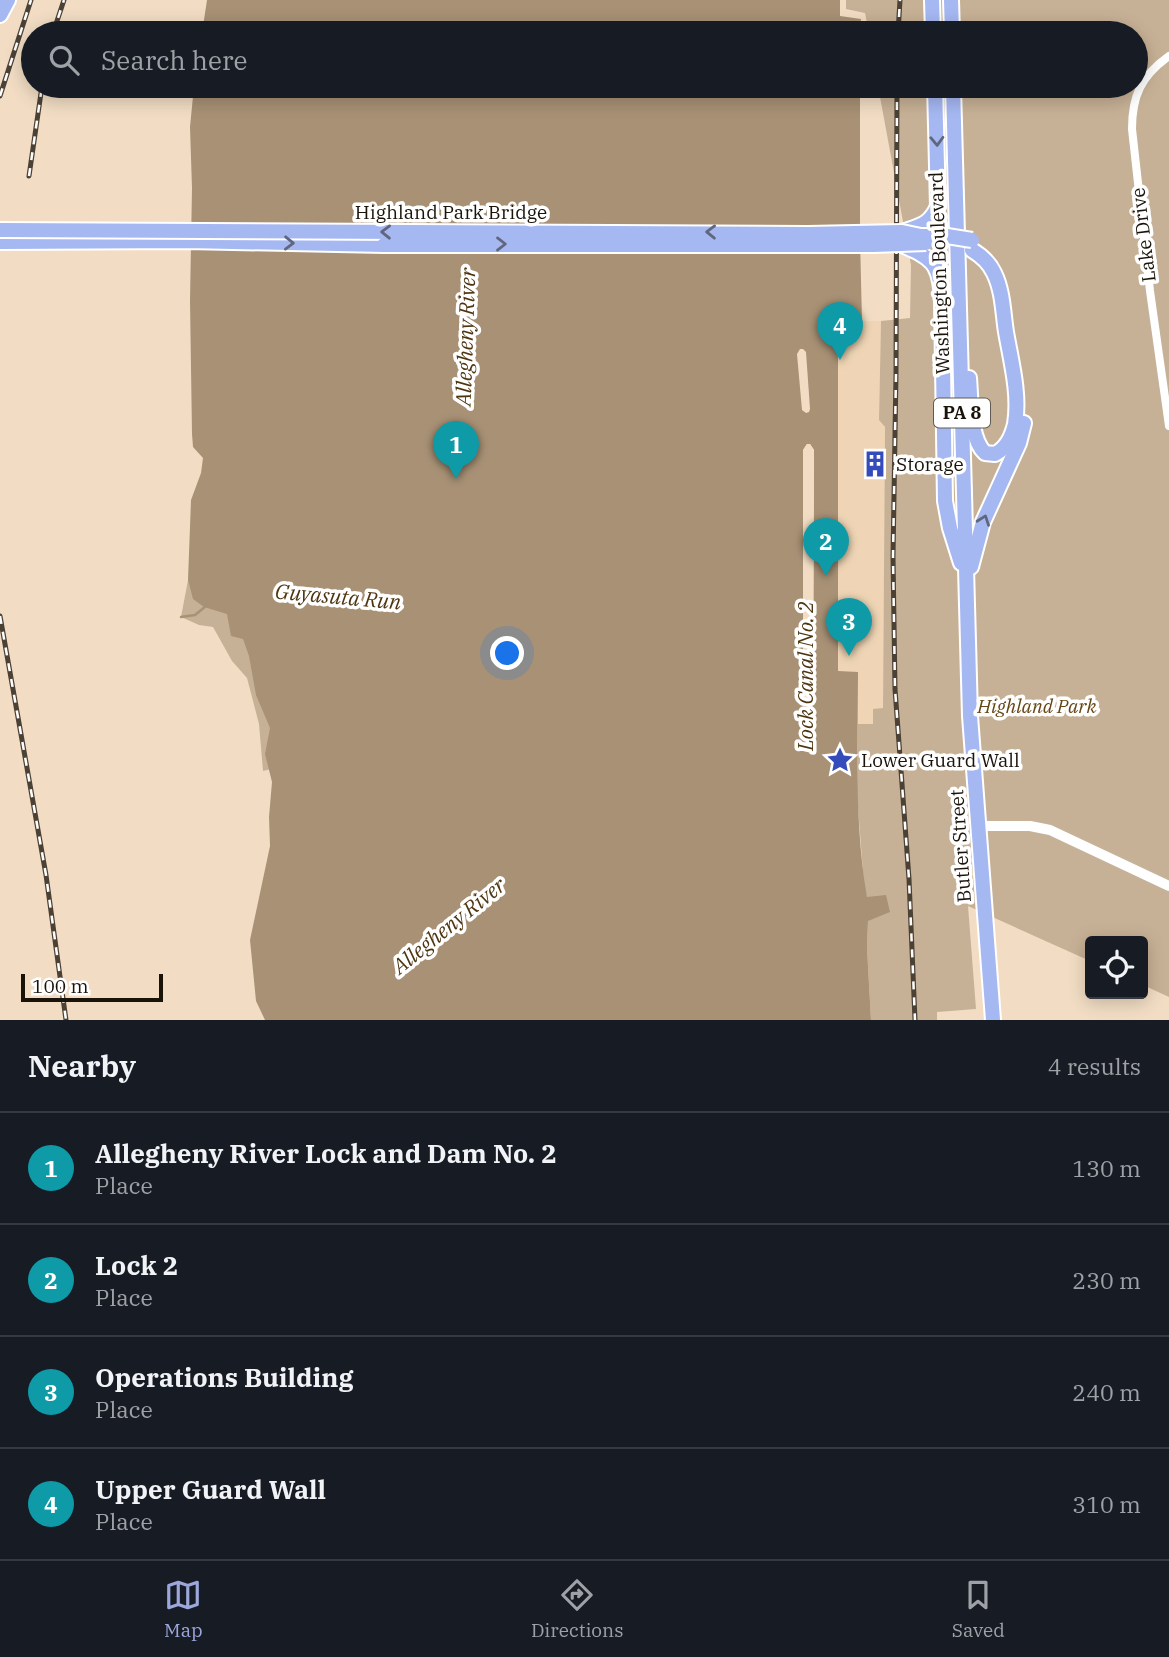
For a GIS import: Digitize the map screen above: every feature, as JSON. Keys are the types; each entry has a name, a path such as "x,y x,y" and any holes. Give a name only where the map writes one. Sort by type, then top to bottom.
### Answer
{"highway":[{"path":"0,15 8,0"},
{"path":"932,0 933,21"},
{"path":"951,0 951,21"},
{"path":"901,238 931,220 939,206 935,98"},
{"name":"Washington Boulevard","path":"954,98 967,243 966,586"},
{"name":"Highland Park Bridge","path":"0,230 807,234 901,238"},
{"path":"901,238 985,246 1001,265 1006,278 1024,385 1024,426 983,522 966,586"},
{"path":"901,238 935,265 940,281 945,501 966,586"},
{"name":"Highland Park Bridge","path":"0,243 187,241 613,245 901,238"},
{"path":"967,243 985,259 998,281 1016,397 1016,416 1010,439 1001,451 992,455 982,450 974,433 967,243"},
{"name":"Butler Street","path":"966,586 970,716 993,1020"}],"main road":[{"path":"978,827 1031,827 1050,830 1169,886"}],"street":[{"name":"Lake Drive","path":"1148,76 1169,56"},
{"name":"Lake Drive","path":"1136,98 1132,129 1150,291 1169,426"}],"shaded area":[{"path":"837,310 855,333 862,321 881,321 879,419 885,427 883,709 874,724 858,724 858,672 845,672 837,836"}],"green space":[{"name":"Highland Park","path":"846,0 1169,0 1169,997 1148,987 1148,936 1085,936 1085,959 968,906 976,1009 937,1012 937,1020 871,1020 868,921 886,896 867,898 864,884 857,795 858,724 873,724 873,709 883,708 885,427 879,420 881,321 910,318 911,265 880,98 1148,98 1148,21 867,21 865,13 846,9"},
{"path":"188,580 213,592 268,641 275,768 263,771 259,724 247,678 232,661 213,627 199,625 181,617"}],"water":[{"path":"207,0 840,0 840,16 861,19 861,21 204,21"},
{"name":"Allegheny River","path":"193,98 860,98 862,321 855,333 838,334 838,671 858,672 858,785 863,869 867,897 886,895 890,912 868,921 871,1020 265,1020 256,1001 250,940 270,846 272,782 265,754 270,728 256,695 243,639 231,636 227,614 204,607 193,599 188,580 191,500 201,473 203,458 193,447 192,434 190,127","holes":["807,444 814,450 813,703 803,703 803,450"]}],"pier":[{"path":"800,349 806,352 810,409 806,413 802,410 797,354"},
{"path":"810,444 814,450 813,704 803,704 803,450","holes":["808,448 809,700 806,700"]}],"waterway":[{"name":"Guyasuta Run","path":"181,617 195,615 206,606"}],"railway":[{"path":"24,21 31,0"},
{"path":"57,21 64,0"},
{"path":"899,21 900,0"},
{"path":"0,96 21,31"},
{"path":"29,176 40,98"},
{"path":"897,98 893,557 895,689 909,879 915,1020"},
{"path":"0,616 46,875 66,1020"}],"place":[{"name":"Upper Guard Wall","path":"840,360"},
{"name":"Storage","path":"875,464"},
{"name":"Allegheny River Lock and Dam No. 2","path":"456,479"},
{"name":"Lock 2","path":"826,576"},
{"name":"Operations Building","path":"849,656"},
{"name":"Lower Guard Wall","path":"840,760"}],"water label":[{"name":"Lock Canal No. 2","path":"806,676"}]}
